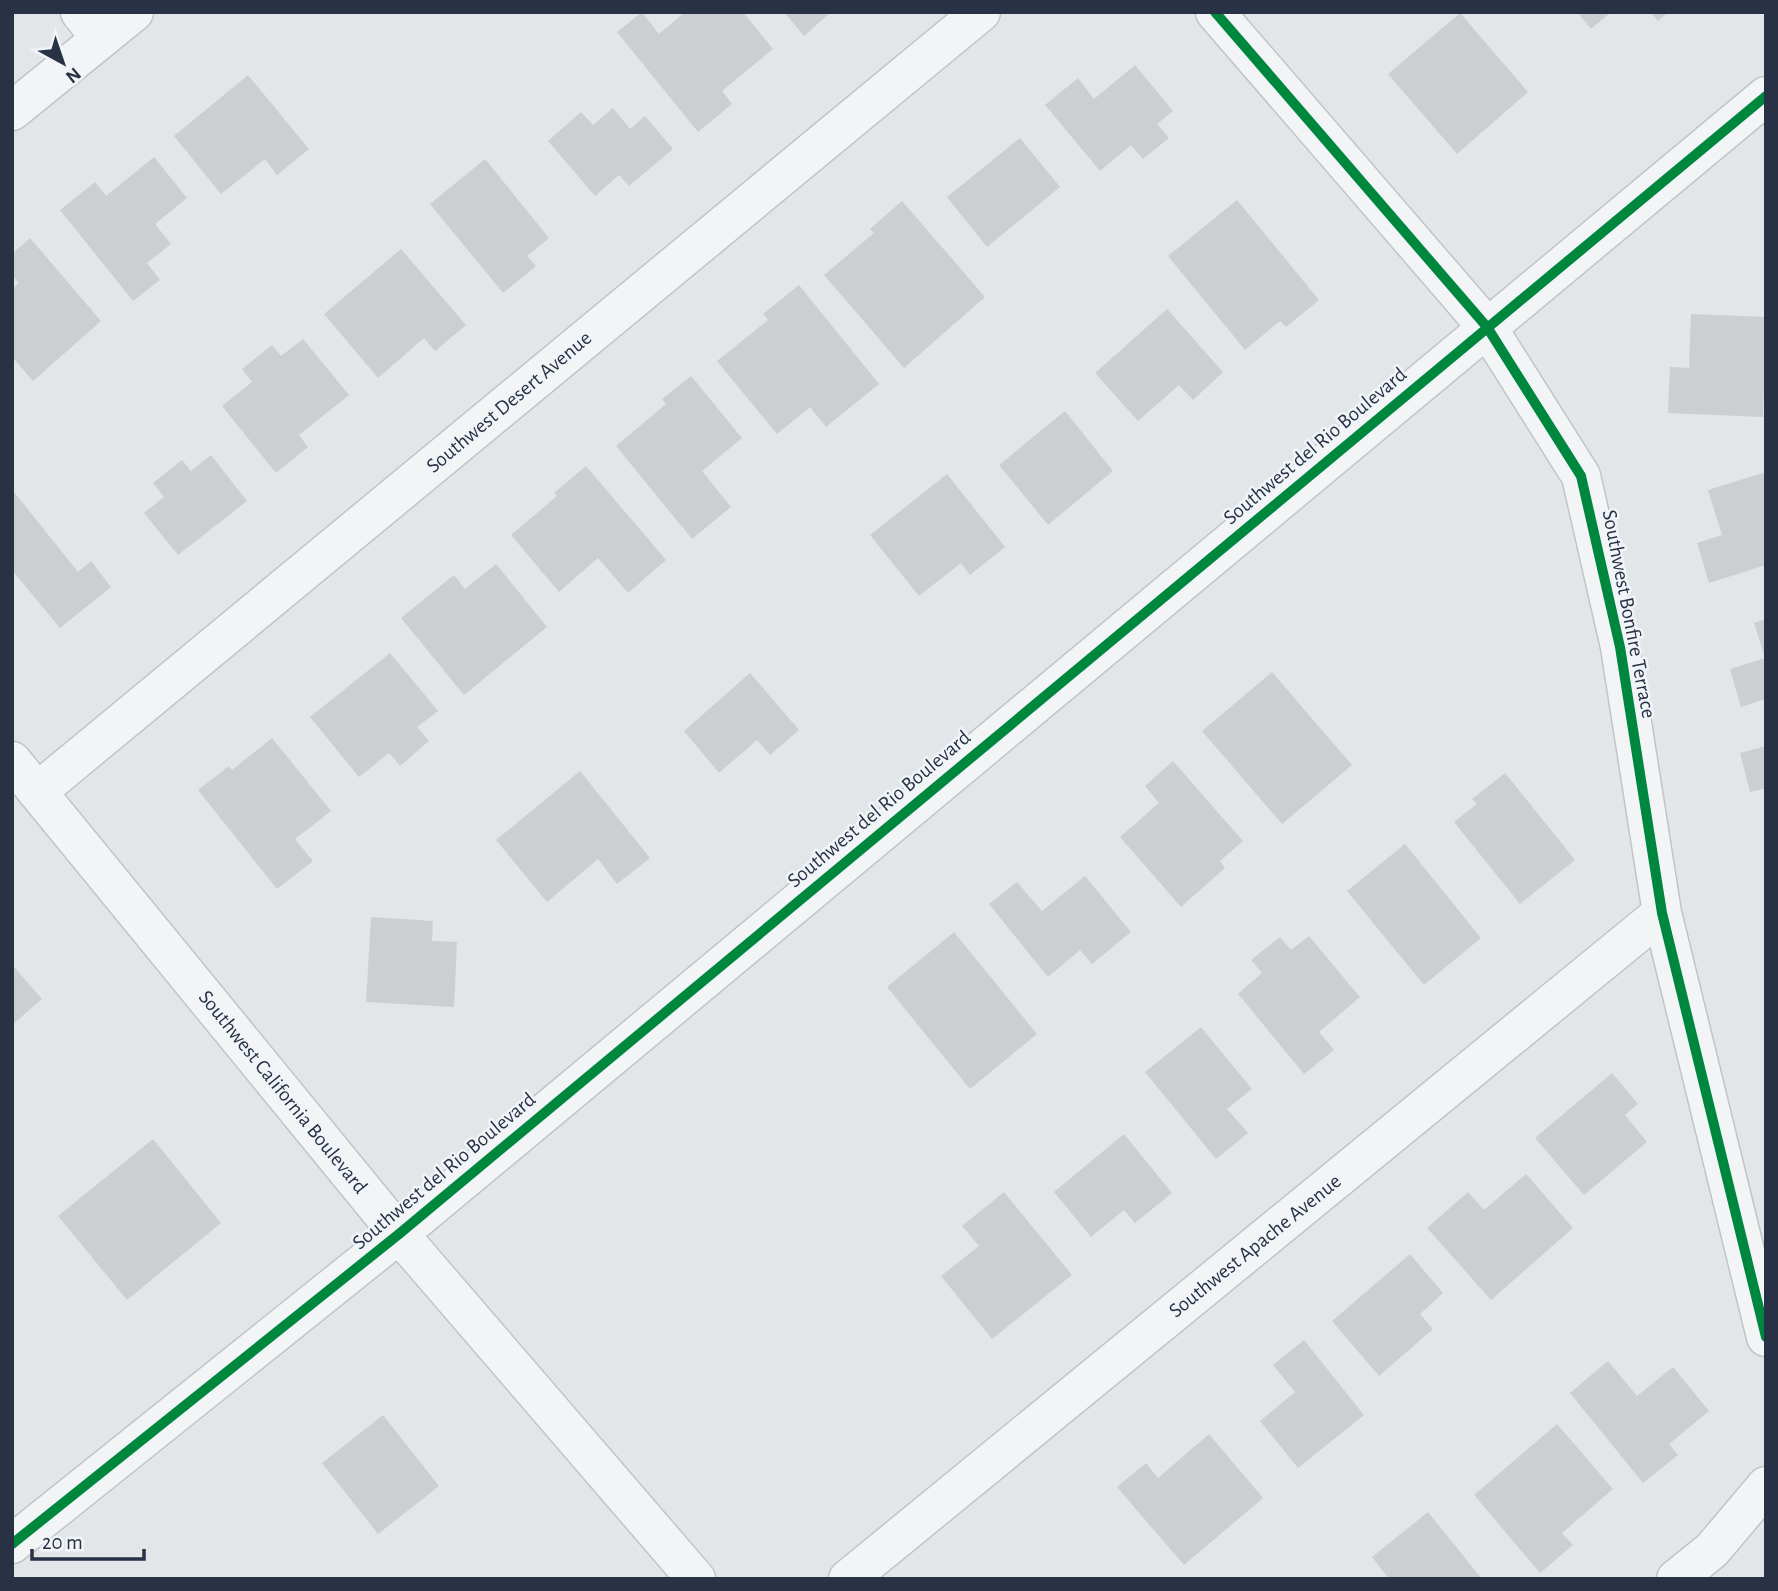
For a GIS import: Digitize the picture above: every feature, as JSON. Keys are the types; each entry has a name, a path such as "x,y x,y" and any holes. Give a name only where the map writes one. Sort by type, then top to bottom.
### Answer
{"street":[{"path":"12,111 90,26 134,12"},
{"name":"Southwest Desert Avenue","path":"37,792 981,12"},
{"name":"Southwest Bonfire Terrace","path":"1215,12 1488,327 1581,476 1620,647 1662,914 1766,1337"},
{"name":"Southwest del Rio Boulevard","path":"12,1544 399,1234 1766,96"},
{"name":"Southwest California Boulevard","path":"12,761 399,1234 696,1579"},
{"name":"Southwest Apache Avenue","path":"848,1579 1662,914"},
{"path":"1676,1579 1712,1550 1766,1486"}],"building":[{"path":"642,12 659,34 685,12 743,12 773,49 722,91 732,104 698,132 617,32"},
{"path":"784,12 831,12 804,36"},
{"path":"1577,12 1611,12 1591,29"},
{"path":"1650,12 1668,12 1658,21"},
{"path":"1460,13 1528,92 1457,154 1388,74"},
{"path":"1135,65 1173,111 1157,124 1169,138 1143,159 1131,145 1100,171 1045,105 1078,78 1094,99"},
{"path":"248,75 309,149 277,175 265,159 221,194 174,136"},
{"path":"613,108 630,129 645,116 673,149 629,186 619,175 595,196 548,141 581,112 593,125"},
{"path":"1020,138 1060,187 987,247 947,197"},
{"path":"154,157 187,198 155,224 171,244 147,263 160,280 133,301 60,210 95,182 106,196"},
{"path":"485,159 549,238 527,256 536,266 503,293 430,204"},
{"path":"1237,200 1319,300 1286,327 1280,321 1245,350 1168,256"},
{"path":"902,201 985,297 904,368 824,275 874,233 870,229"},
{"path":"30,238 101,321 33,381 12,357 12,289 19,283 12,275 12,254"},
{"path":"401,249 466,325 435,351 424,338 378,378 324,314"},
{"path":"799,285 879,384 826,427 810,407 777,434 717,361 768,320 763,314"},
{"path":"1167,309 1223,372 1193,400 1179,385 1138,421 1095,373"},
{"path":"1691,314 1766,317 1763,417 1668,413 1670,367 1689,368"},
{"path":"303,339 349,395 299,435 308,447 276,473 222,406 252,382 242,369 272,345 281,356"},
{"path":"691,376 742,438 702,471 731,507 692,539 616,446 666,404 662,399"},
{"path":"1065,411 1113,471 1048,525 999,465"},
{"path":"211,455 247,501 178,555 144,513 164,497 153,483 182,460 191,471"},
{"path":"586,466 666,560 628,593 598,558 559,592 511,535 557,496 554,493"},
{"path":"1766,472 1766,565 1709,583 1697,543 1722,535 1708,490"},
{"path":"947,474 1005,547 970,575 961,563 919,596 870,535"},
{"path":"14,492 78,572 91,561 111,587 60,628 12,570"},
{"path":"496,564 547,627 464,695 401,618 454,575 465,589"},
{"path":"1766,619 1766,699 1741,707 1730,669 1765,658 1754,623"},
{"path":"390,653 438,711 417,727 429,741 400,766 389,753 359,777 310,717"},
{"path":"1272,672 1352,765 1282,824 1202,731"},
{"path":"750,673 799,730 770,755 757,740 719,773 684,731"},
{"path":"272,738 331,811 295,839 313,861 277,889 198,790 229,766 232,770"},
{"path":"1766,746 1766,788 1750,792 1740,753"},
{"path":"1173,761 1243,841 1220,861 1225,868 1181,907 1120,837 1159,803 1145,786"},
{"path":"580,771 650,858 617,884 598,859 547,902 496,840"},
{"path":"1505,773 1575,860 1520,904 1454,822 1477,804 1472,799"},
{"path":"1405,844 1481,938 1424,985 1347,891"},
{"path":"1085,876 1131,932 1092,964 1080,950 1048,977 989,904 1017,882 1042,911"},
{"path":"371,917 433,921 432,941 457,942 454,1007 366,1002"},
{"path":"954,932 1037,1034 970,1089 887,987"},
{"path":"1309,936 1360,997 1319,1032 1334,1050 1304,1074 1238,994 1262,973 1251,960 1280,937 1291,950"},
{"path":"15,968 42,999 12,1025 12,970"},
{"path":"1201,1027 1252,1089 1227,1109 1248,1133 1216,1159 1145,1072"},
{"path":"1612,1073 1638,1104 1625,1115 1647,1142 1584,1195 1535,1138"},
{"path":"1124,1134 1172,1193 1135,1223 1124,1210 1091,1237 1054,1192"},
{"path":"153,1139 221,1223 127,1300 58,1216"},
{"path":"1526,1174 1573,1228 1491,1300 1427,1228 1468,1192 1484,1210"},
{"path":"1004,1192 1072,1275 992,1339 941,1276 979,1246 962,1226"},
{"path":"1410,1254 1443,1293 1420,1314 1433,1329 1379,1376 1332,1321"},
{"path":"1304,1340 1364,1415 1298,1468 1260,1421 1295,1392 1273,1365"},
{"path":"1608,1361 1637,1396 1673,1367 1709,1411 1669,1444 1678,1455 1643,1483 1570,1393"},
{"path":"383,1415 439,1486 378,1534 322,1463"},
{"path":"1557,1424 1613,1489 1562,1533 1573,1545 1540,1573 1474,1495"},
{"path":"1209,1434 1263,1498 1184,1565 1117,1487 1146,1463 1158,1478"},
{"path":"1428,1512 1482,1579 1389,1579 1372,1557"}],"cycle path":[{"path":"1215,12 1487,327 1581,476 1620,647 1662,913 1766,1337"},
{"path":"12,1544 399,1234 1766,96"}]}
